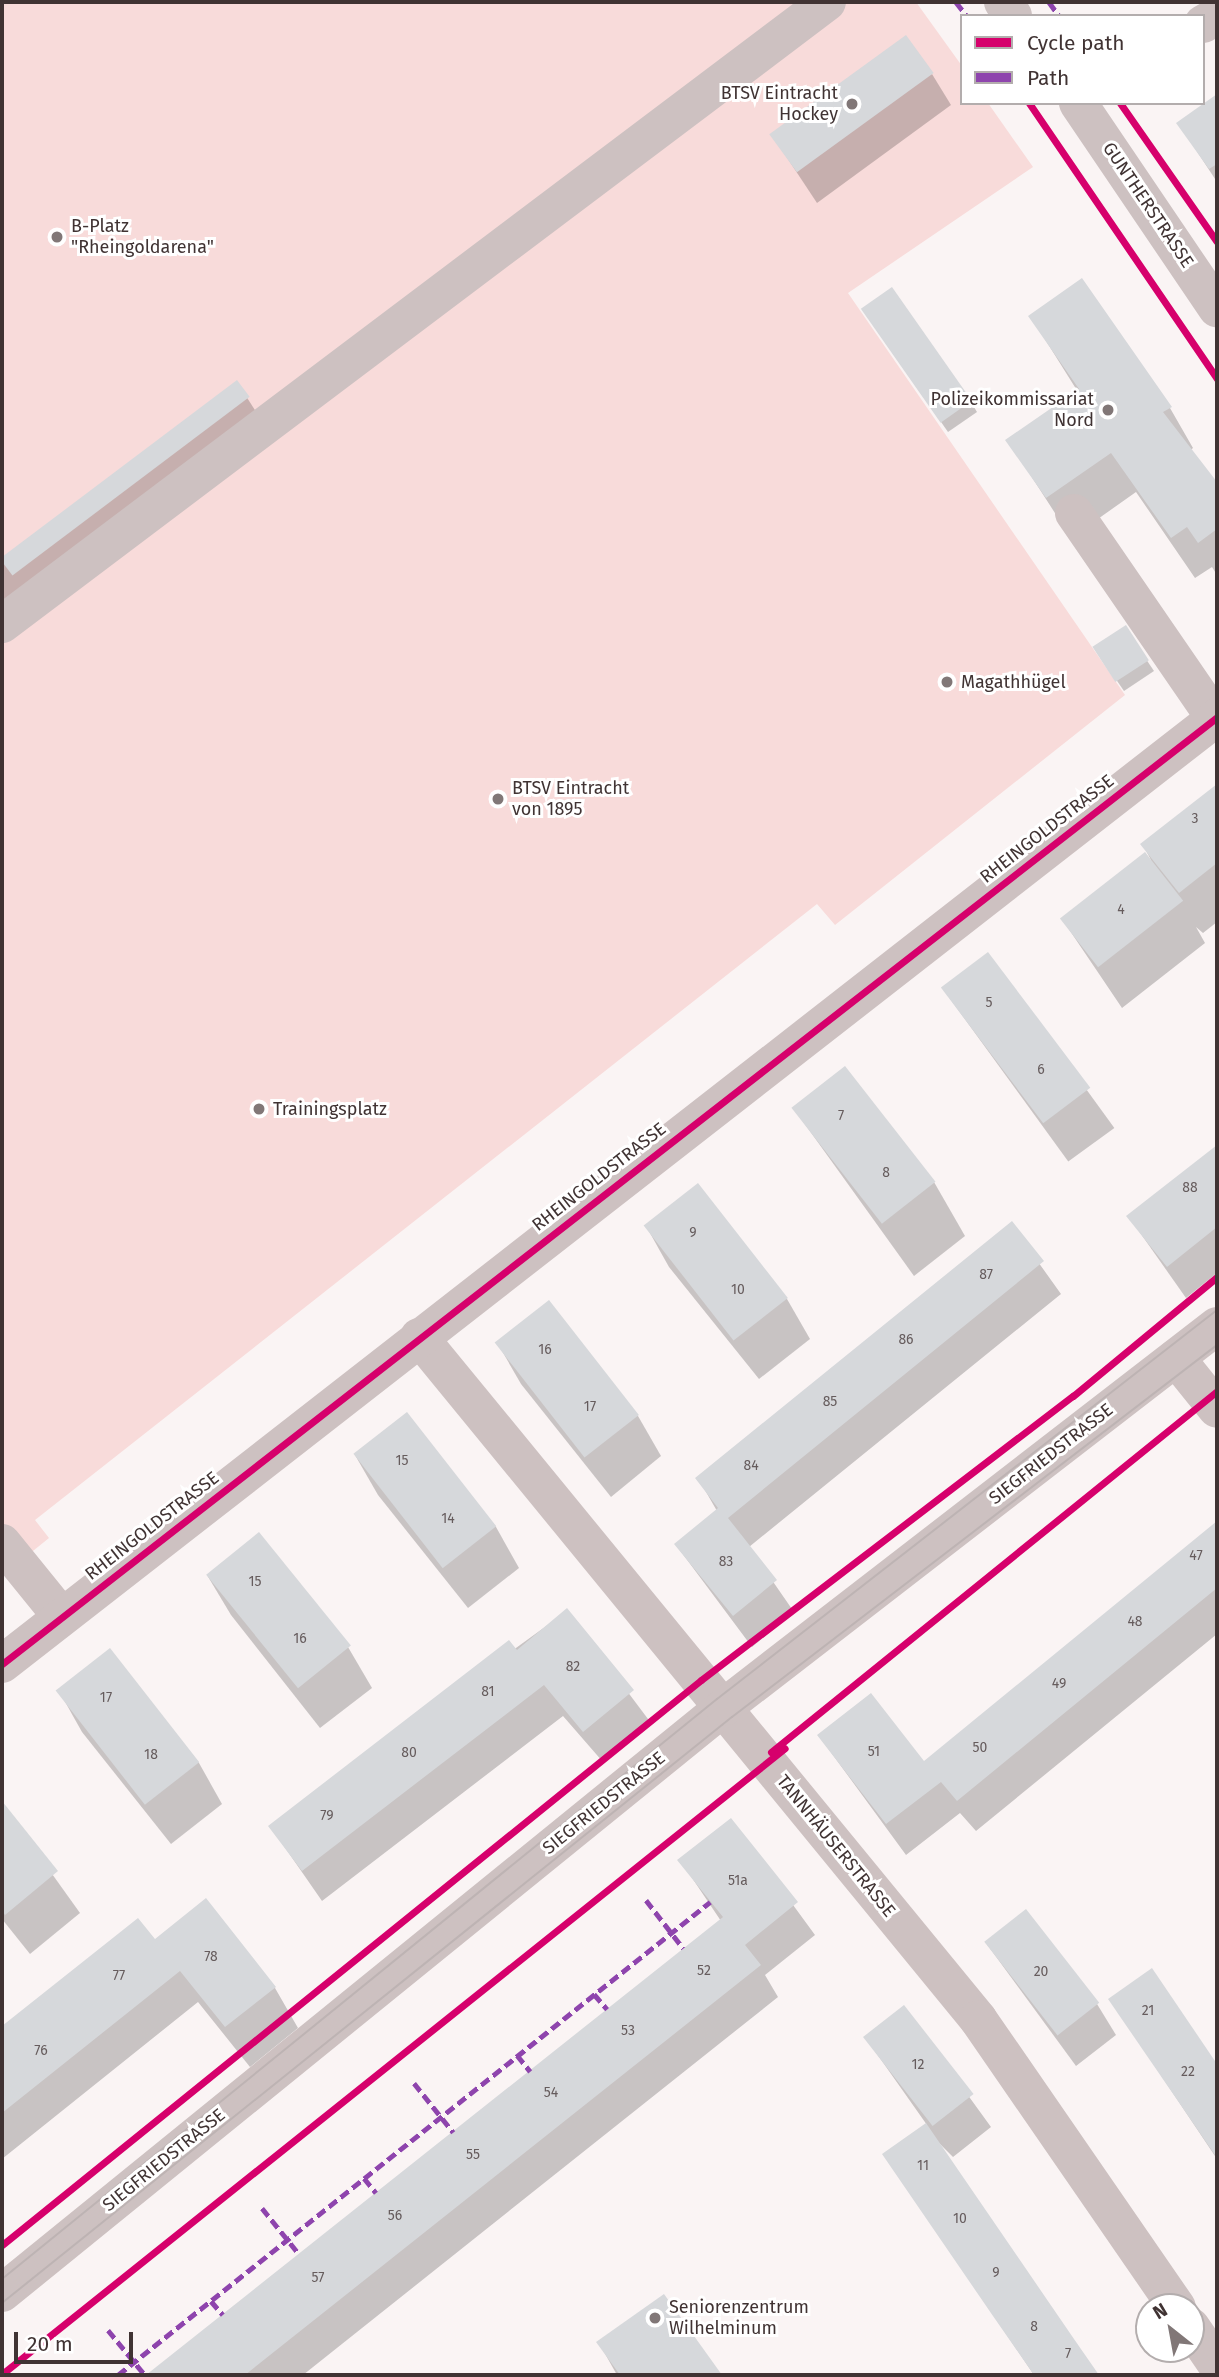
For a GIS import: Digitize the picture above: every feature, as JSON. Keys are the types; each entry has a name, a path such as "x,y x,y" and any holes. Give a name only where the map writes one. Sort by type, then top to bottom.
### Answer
{"street":[{"path":"2,624 827,2"},
{"name":"GUNTHERSTRASSE","path":"1079,105 1217,308"},
{"path":"1074,513 1216,717"},
{"name":"RHEINGOLDSTRASSE","path":"2,1664 1216,717"},
{"name":"SIEGFRIEDSTRASSE","path":"2,2293 724,1707 1217,1326"},
{"name":"TANNHÄUSERSTRASSE","path":"419,1337 978,2019 1167,2293"},
{"path":"1176,1358 1217,1409"},
{"path":"2,1543 62,1617"},
{"path":"1205,2347 1217,2365"}],"shaded area":[{"name":"BTSV Eintracht von 1895","path":"2,2 916,2 960,63 960,105 989,105 1033,167 848,293 1125,695 835,925 817,904 35,1520 49,1538 2,1576"}],"building":[{"name":"BTSV Eintracht Hockey","path":"906,35 934,73 797,172 769,134"},
{"path":"1217,94 1217,164 1209,169 1176,123"},
{"name":"Polizeikommissariat Nord","path":"1082,278 1172,407 1163,412 1217,482 1217,529 1198,543 1187,527 1171,538 1111,453 1046,498 1005,440 1079,389 1028,316"},
{"path":"892,287 972,401 941,423 861,309"},
{"path":"237,380 250,397 12,576 2,562 2,557"},
{"path":"1126,625 1149,660 1115,682 1092,647"},
{"path":"1217,784 1217,863 1179,893 1140,844"},
{"path":"1145,852 1183,901 1098,967 1060,918"},
{"path":"988,952 1090,1088 1043,1123 941,988"},
{"path":"845,1066 936,1182 882,1224 791,1108"},
{"path":"1217,1145 1217,1227 1167,1267 1126,1216"},
{"path":"698,1183 788,1298 734,1341 644,1225"},
{"path":"1012,1221 1044,1261 728,1518 777,1580 733,1616 674,1544 718,1508 695,1478"},
{"path":"549,1300 639,1415 585,1458 495,1342"},
{"path":"407,1412 496,1526 443,1568 353,1454"},
{"path":"1217,1521 1217,1588 957,1801 941,1782 886,1824 817,1735 871,1693 924,1761"},
{"path":"259,1532 351,1645 298,1688 206,1575"},
{"path":"567,1608 634,1690 583,1732 544,1685 302,1871 268,1826 509,1640 517,1650"},
{"path":"110,1648 199,1762 145,1805 56,1690"},
{"path":"2,1801 58,1871 5,1915 2,1910"},
{"path":"731,1818 798,1902 745,1945 761,1965 245,2375 146,2375 723,1917 677,1860"},
{"path":"206,1898 276,1987 225,2027 180,1971 2,2113 2,2026 138,1918 155,1939"},
{"path":"1026,1909 1099,2003 1057,2035 984,1942"},
{"path":"1152,1968 1217,2064 1217,2158 1108,1999"},
{"path":"904,2005 974,2094 933,2126 863,2037"},
{"path":"926,2123 1099,2375 1034,2375 993,2316 882,2154"},
{"name":"Seniorenzentrum Wilhelminum","path":"664,2294 722,2375 620,2375 596,2342"}],"tram line":[{"path":"2,2279 717,1699 1217,1310"},
{"path":"2,2303 732,1717 1217,1345"}],"marked path":[{"path":"956,2 965,14"},
{"path":"1049,2 1058,14"},
{"path":"646,1900 683,1948"},
{"path":"118,2375 710,1902"},
{"path":"594,1994 607,2009"},
{"path":"517,2055 530,2071"},
{"path":"414,2083 453,2132"},
{"path":"364,2178 376,2193"},
{"path":"262,2208 299,2254"},
{"path":"211,2301 223,2315"},
{"path":"108,2330 145,2375"}],"cycle path":[{"path":"1030,105 1217,379"},
{"path":"1121,105 1217,242"},
{"path":"2,1664 1217,717"},
{"path":"2,2245 701,1680 1073,1396 1217,1277"},
{"path":"771,1752 1217,1391"},
{"path":"2,2374 785,1748"}],"place":[{"name":"BTSV Eintracht Hockey","path":"852,104"},
{"name":"B-Platz \"Rheingoldarena\"","path":"57,237"},
{"name":"Polizeikommissariat Nord","path":"1108,410"},
{"name":"Magathhügel","path":"947,682"},
{"name":"BTSV Eintracht von 1895","path":"498,799"},
{"name":"Trainingsplatz","path":"259,1109"},
{"name":"Seniorenzentrum Wilhelminum","path":"655,2318"}]}
